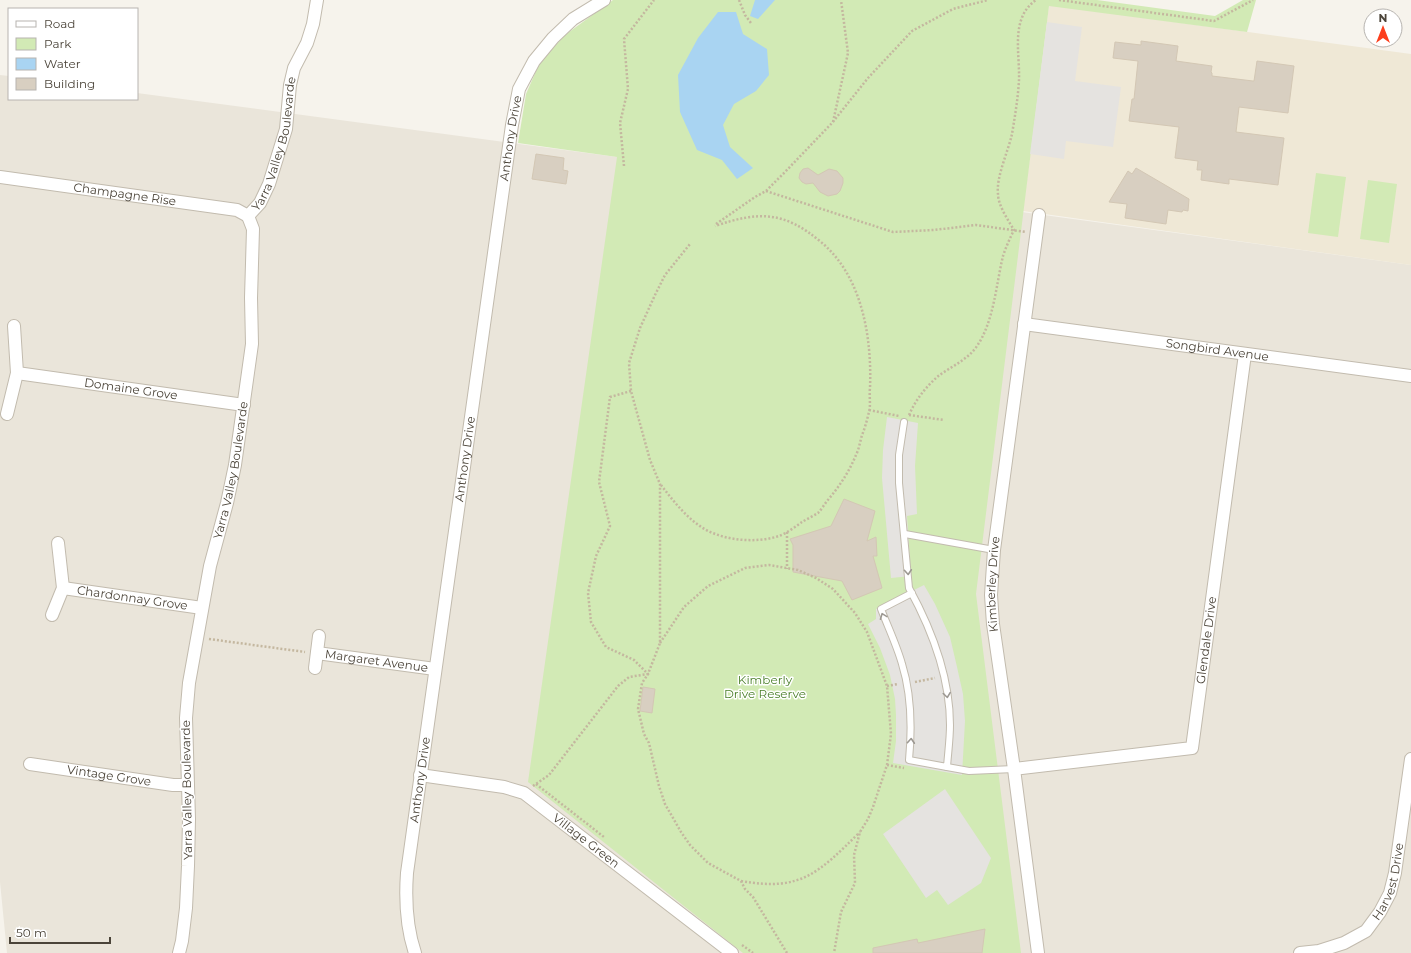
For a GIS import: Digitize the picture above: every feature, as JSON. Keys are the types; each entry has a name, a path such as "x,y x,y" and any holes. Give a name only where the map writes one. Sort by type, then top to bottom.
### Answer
{"street":[{"name":"Yarra Valley Boulevarde","path":"179,953 186,908 189,827 186,718 189,682 210,566 227,503 235,465 252,344 251,298 253,229 248,216 260,202 269,184 286,129 291,79 294,68 313,24 317,0"},
{"name":"Anthony Drive","path":"415,953 409,935 406,917 405,893 420,775 512,125 519,89 534,61 553,38 573,19 604,0"},
{"name":"Champagne Rise","path":"0,178 237,210 248,216"},
{"name":"Kimberley Drive","path":"1038,953 993,624 991,595 994,550 1039,215"},
{"name":"Songbird Avenue","path":"1024,324 1411,376"},
{"path":"6,414 17,373 14,326"},
{"name":"Glendale Drive","path":"1014,769 1192,748 1246,354"},
{"name":"Domaine Grove","path":"17,373 244,405"},
{"name":"Chardonnay Grove","path":"52,615 63,588 58,543"},
{"name":"Chardonnay Grove","path":"63,588 202,608"},
{"name":"Margaret Avenue","path":"315,668 319,636"},
{"name":"Margaret Avenue","path":"317,653 435,670"},
{"name":"Harvest Drive","path":"1300,953 1319,951 1344,943 1366,931 1380,912 1390,893 1395,873 1407,812 1411,759"},
{"name":"Vintage Grove","path":"30,764 173,785 188,785"},
{"name":"Village Green","path":"420,775 504,787 524,793 732,953"}],"lane":[{"path":"906,418 899,455 899,483 909,588 926,620 936,644 944,676 948,698 950,724 947,767"},
{"path":"905,534 994,550"},
{"path":"912,593 881,609 902,665 910,708 912,731 910,760 969,771 1014,769"}],"path":[{"path":"624,166 620,123 628,89 624,39 654,0"},
{"path":"739,0 745,15 751,23"},
{"path":"832,123 848,53 841,0"},
{"path":"690,244 666,275 655,294 640,328 629,363 631,391 650,460 660,484 683,511 708,531 729,538 764,540 787,532 818,512 839,487 857,454 870,410 870,346 864,315 857,294 842,263 806,230 787,220 756,216 742,218 714,226 766,191 832,123 868,78 912,31 953,9 988,0"},
{"path":"1014,230 1004,214 998,194 1001,173 1010,142 1016,109 1019,78 1018,40 1020,20 1029,5 1036,0"},
{"path":"1059,0 1214,22 1253,0"},
{"path":"766,191 893,232 934,230 976,225 1036,234"},
{"path":"944,420 906,418 918,398 936,378 958,364 977,346 990,318 1004,254 1014,230"},
{"path":"631,391 610,397 600,482 610,526 596,556 588,593 591,622 606,647 634,660 648,674"},
{"path":"870,410 900,416"},
{"path":"660,484 660,643"},
{"path":"787,532 787,569"},
{"path":"768,565 798,570 816,578 833,589 855,613 867,632 887,686 891,734 887,765 868,819 860,832 826,865 796,881 760,885 741,881 708,863 690,845 665,804 659,786 649,743 644,734 638,709 642,683 648,674 660,643 684,607 708,586 745,568 768,565"},
{"path":"196,637 317,653"},
{"path":"524,793 549,775 618,686 629,677 648,674"},
{"path":"834,953 841,912 855,883 854,855 860,832"},
{"path":"741,881 745,889 753,896 787,953"}],"shaded area":[{"path":"1049,5 1411,54 1411,265 1023,211"},
{"path":"1047,22 1082,27 1075,81 1121,87 1113,147 1066,141 1064,159 1030,154"},
{"path":"0,75 8,76 8,100 138,100 138,93 1411,265 1411,953 7,953 0,882"},
{"path":"887,417 918,423 915,466 917,514 907,516 911,576 891,578 882,478 883,450"},
{"path":"924,585 935,604 950,637 963,694 965,721 962,775 893,763 896,741 895,699 890,675 880,648 868,624 876,619 876,609"},
{"path":"945,789 991,858 981,883 948,905 937,890 926,898 883,834"}],"green space":[{"name":"Kimberly Drive Reserve","path":"613,0 1097,0 1215,16 1243,0 1256,0 1247,32 1049,6 976,594 1021,953 743,953 528,782 617,157 518,143 526,94 540,62 565,35"},
{"path":"1316,173 1346,177 1338,237 1308,233"},
{"path":"1368,180 1397,184 1389,243 1360,239"}],"water":[{"path":"755,0 775,0 758,19 750,16"},
{"path":"718,12 736,12 743,34 767,49 769,75 756,91 734,104 723,125 730,147 753,168 737,179 722,160 697,150 680,112 678,75 698,38"}],"building":[{"path":"1141,41 1178,46 1176,61 1212,66 1212,76 1254,81 1257,61 1294,66 1288,113 1239,107 1236,132 1284,138 1278,185 1229,179 1229,184 1201,180 1202,170 1197,170 1198,161 1175,158 1179,127 1129,121 1132,99 1134,99 1138,61 1113,58 1115,42 1141,45"},
{"path":"536,154 564,158 563,170 568,171 566,184 532,179"},
{"path":"808,168 818,175 829,169 837,171 843,178 840,191 837,194 828,196 820,192 813,183 806,184 802,182 799,178 800,173 803,169"},
{"path":"1136,168 1189,199 1188,211 1183,210 1182,212 1168,210 1166,224 1125,218 1127,204 1109,202 1128,171 1132,174"},
{"path":"844,499 875,511 867,541 876,537 877,556 873,556 882,588 852,600 842,581 793,572 793,545 790,539 831,526"},
{"path":"643,687 655,689 652,713 640,711"},
{"path":"985,929 982,953 873,953 873,948 917,939 918,943"}]}
